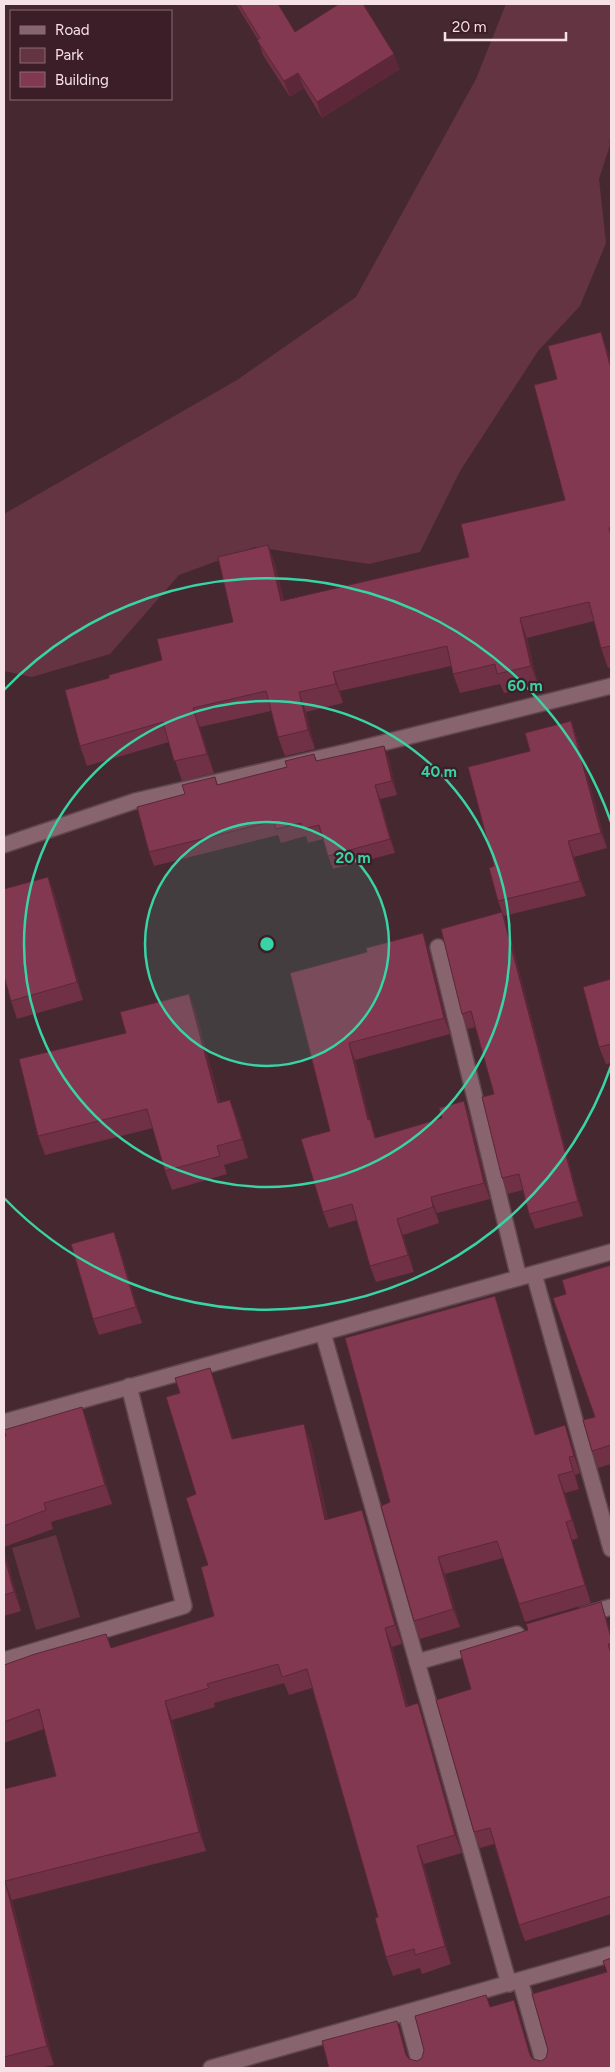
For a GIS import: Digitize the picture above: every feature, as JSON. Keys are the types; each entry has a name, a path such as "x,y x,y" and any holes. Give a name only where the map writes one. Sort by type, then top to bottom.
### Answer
{"street":[{"path":"4,845 135,801 350,751 611,686"},
{"path":"438,947 519,1278"},
{"path":"4,1422 611,1252"},
{"path":"534,1274 611,1549"},
{"path":"323,1333 417,1662 515,1982 545,2068"},
{"path":"4,1660 184,1606 129,1386"},
{"path":"565,1620 611,1607"},
{"path":"417,1662 528,1631"},
{"path":"211,2068 611,1954"},
{"path":"406,2013 421,2068"}],"green space":[{"path":"506,4 611,4 611,142 599,179 606,243 580,306 538,351 460,471 420,552 369,564 255,547 179,575 110,654 32,677 4,671 4,514 237,380 356,297 476,79"},
{"path":"56,1535 80,1617 36,1630 12,1548"}],"building":[{"path":"239,4 278,4 295,32 339,4 363,4 394,54 317,102 298,73 284,81 257,40 260,38"},
{"path":"601,332 611,364 611,527 609,528 611,536 611,646 601,648 589,602 520,618 531,666 497,674 495,664 453,674 447,646 333,672 336,684 299,692 308,730 278,737 266,691 193,708 207,754 174,761 163,722 80,746 65,690 109,678 109,675 162,660 157,639 233,622 218,557 268,545 281,601 469,557 461,524 565,500 534,385 557,379 548,346"},
{"path":"571,721 601,833 568,841 580,881 498,901 489,868 494,866 468,767 530,751 525,733"},
{"path":"384,746 392,781 375,785 390,839 328,856 319,825 303,829 301,823 276,829 274,821 149,852 137,807 185,794 182,785 215,777 217,785 287,767 285,761 314,754 316,761"},
{"path":"48,877 77,982 11,1001 4,976 4,889"},
{"path":"502,912 578,1201 529,1214 519,1174 502,1178 482,1097 494,1094 471,1011 462,1014 441,929"},
{"path":"423,933 444,1018 349,1043 368,1120 370,1119 375,1138 442,1118 439,1108 464,1101 484,1183 431,1197 433,1207 397,1219 408,1255 370,1266 352,1204 323,1212 301,1139 330,1131 290,973 367,952 366,948"},
{"path":"611,979 611,1044 599,1047 583,987"},
{"path":"189,994 218,1103 230,1100 242,1139 217,1146 220,1156 165,1171 147,1109 38,1136 19,1059 126,1033 120,1012"},
{"path":"114,1232 136,1307 93,1319 71,1244"},
{"path":"611,1265 611,1445 592,1451 583,1420 595,1417 553,1298 566,1294 562,1280"},
{"path":"495,1296 535,1435 565,1425 574,1456 569,1457 573,1471 558,1475 572,1520 566,1522 585,1585 519,1604 497,1541 438,1557 453,1609 414,1621 381,1506 390,1502 345,1338"},
{"path":"210,1368 232,1439 304,1424 325,1520 362,1510 395,1625 385,1628 406,1707 418,1703 455,1835 417,1846 445,1946 415,1955 414,1949 386,1957 375,1918 378,1917 307,1669 282,1677 278,1664 207,1684 209,1688 165,1701 199,1832 5,1881 47,2046 4,2057 4,1789 56,1776 39,1709 4,1722 4,1665 35,1654 106,1634 111,1648 214,1616 201,1567 208,1565 186,1498 196,1494 166,1397 180,1393 175,1378"},
{"path":"82,1407 105,1485 44,1503 46,1510 4,1526 4,1437 6,1436 4,1430"},
{"path":"4,1555 14,1592 4,1595"},
{"path":"601,1602 611,1638 611,1644 608,1644 611,1654 611,1896 519,1925 490,1828 474,1832 436,1700 471,1689 460,1651 528,1630 526,1624"},
{"path":"611,1958 611,2068 329,2068 322,2041 397,2021 406,2055 409,2059 417,2061 422,2058 424,2050 415,2016 486,1995 490,2007 514,2000 530,2055 533,2059 541,2061 546,2058 548,2050 532,1994 607,1972 603,1961"}]}
